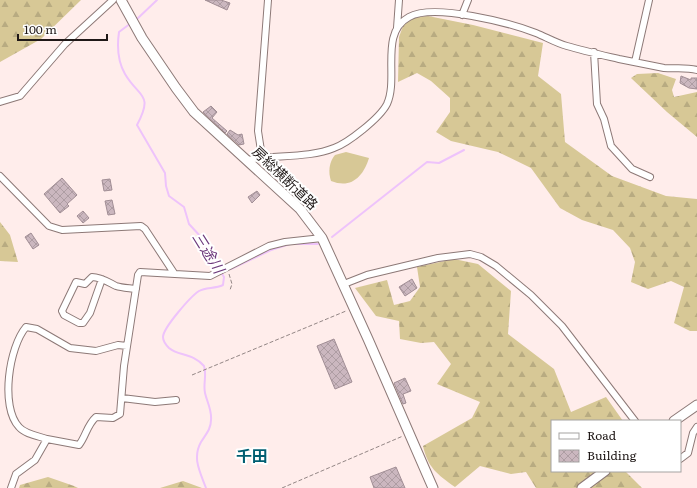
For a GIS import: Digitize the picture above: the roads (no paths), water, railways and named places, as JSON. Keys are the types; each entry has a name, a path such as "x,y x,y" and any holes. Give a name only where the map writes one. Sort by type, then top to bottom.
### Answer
{"highway":[{"name":"房総横断道路","path":"121,0 142,38 194,112 300,209 322,238 344,284 433,488"},
{"path":"675,420 697,405"},
{"path":"582,488 604,472"}],"street":[{"path":"0,102 20,96 65,44 113,0"},
{"path":"262,157 258,131 268,0"},
{"path":"247,160 262,157 317,152 334,148 349,140 379,114 386,104 391,86 392,47 397,28 399,0"},
{"path":"462,15 468,0"},
{"path":"635,62 649,0"},
{"path":"397,28 407,18 414,14 434,12 462,15 508,24 536,33 566,46 665,68 684,67 697,70"},
{"path":"594,52 597,104 604,119 611,146 632,169 650,177"},
{"path":"0,176 49,226 56,229 62,230 141,226 145,229 174,273"},
{"path":"127,346 118,345 96,351 70,348 38,329 26,327 17,344 11,363 9,385 9,408 20,429 25,432 72,445 79,445 83,440 86,429 96,417 113,418 120,414 127,346 138,276 140,272 210,276 268,246 285,242 322,238"},
{"path":"344,284 367,275 444,257 470,254 481,257 496,266 531,295 562,326 635,420"},
{"path":"102,279 87,319 83,323 79,323 64,316 62,311 76,282 86,284 92,277 102,279 118,286 136,289"},
{"path":"122,398 156,402 176,400"},
{"path":"681,458 688,453 693,433 697,427"},
{"path":"10,488 16,474 36,460 47,438"}],"waterway":[{"name":"三途川","path":"136,20 157,0"},
{"name":"三途川","path":"131,23 119,32 118,48 119,59 125,74 143,96 144,107 137,125 165,173 166,186 169,196 184,207 189,224 201,237 208,252 224,277 223,285 208,288 195,294 172,320 163,337 165,343 173,351 195,359 204,366 205,390 211,413 211,423 198,448 197,459 199,471 206,488"},
{"path":"332,237 427,162 439,163 464,150"},
{"path":"231,269 271,250 290,244"},
{"path":"295,244 318,244"}],"district":[{"name":"千田","path":"252,456"}]}
